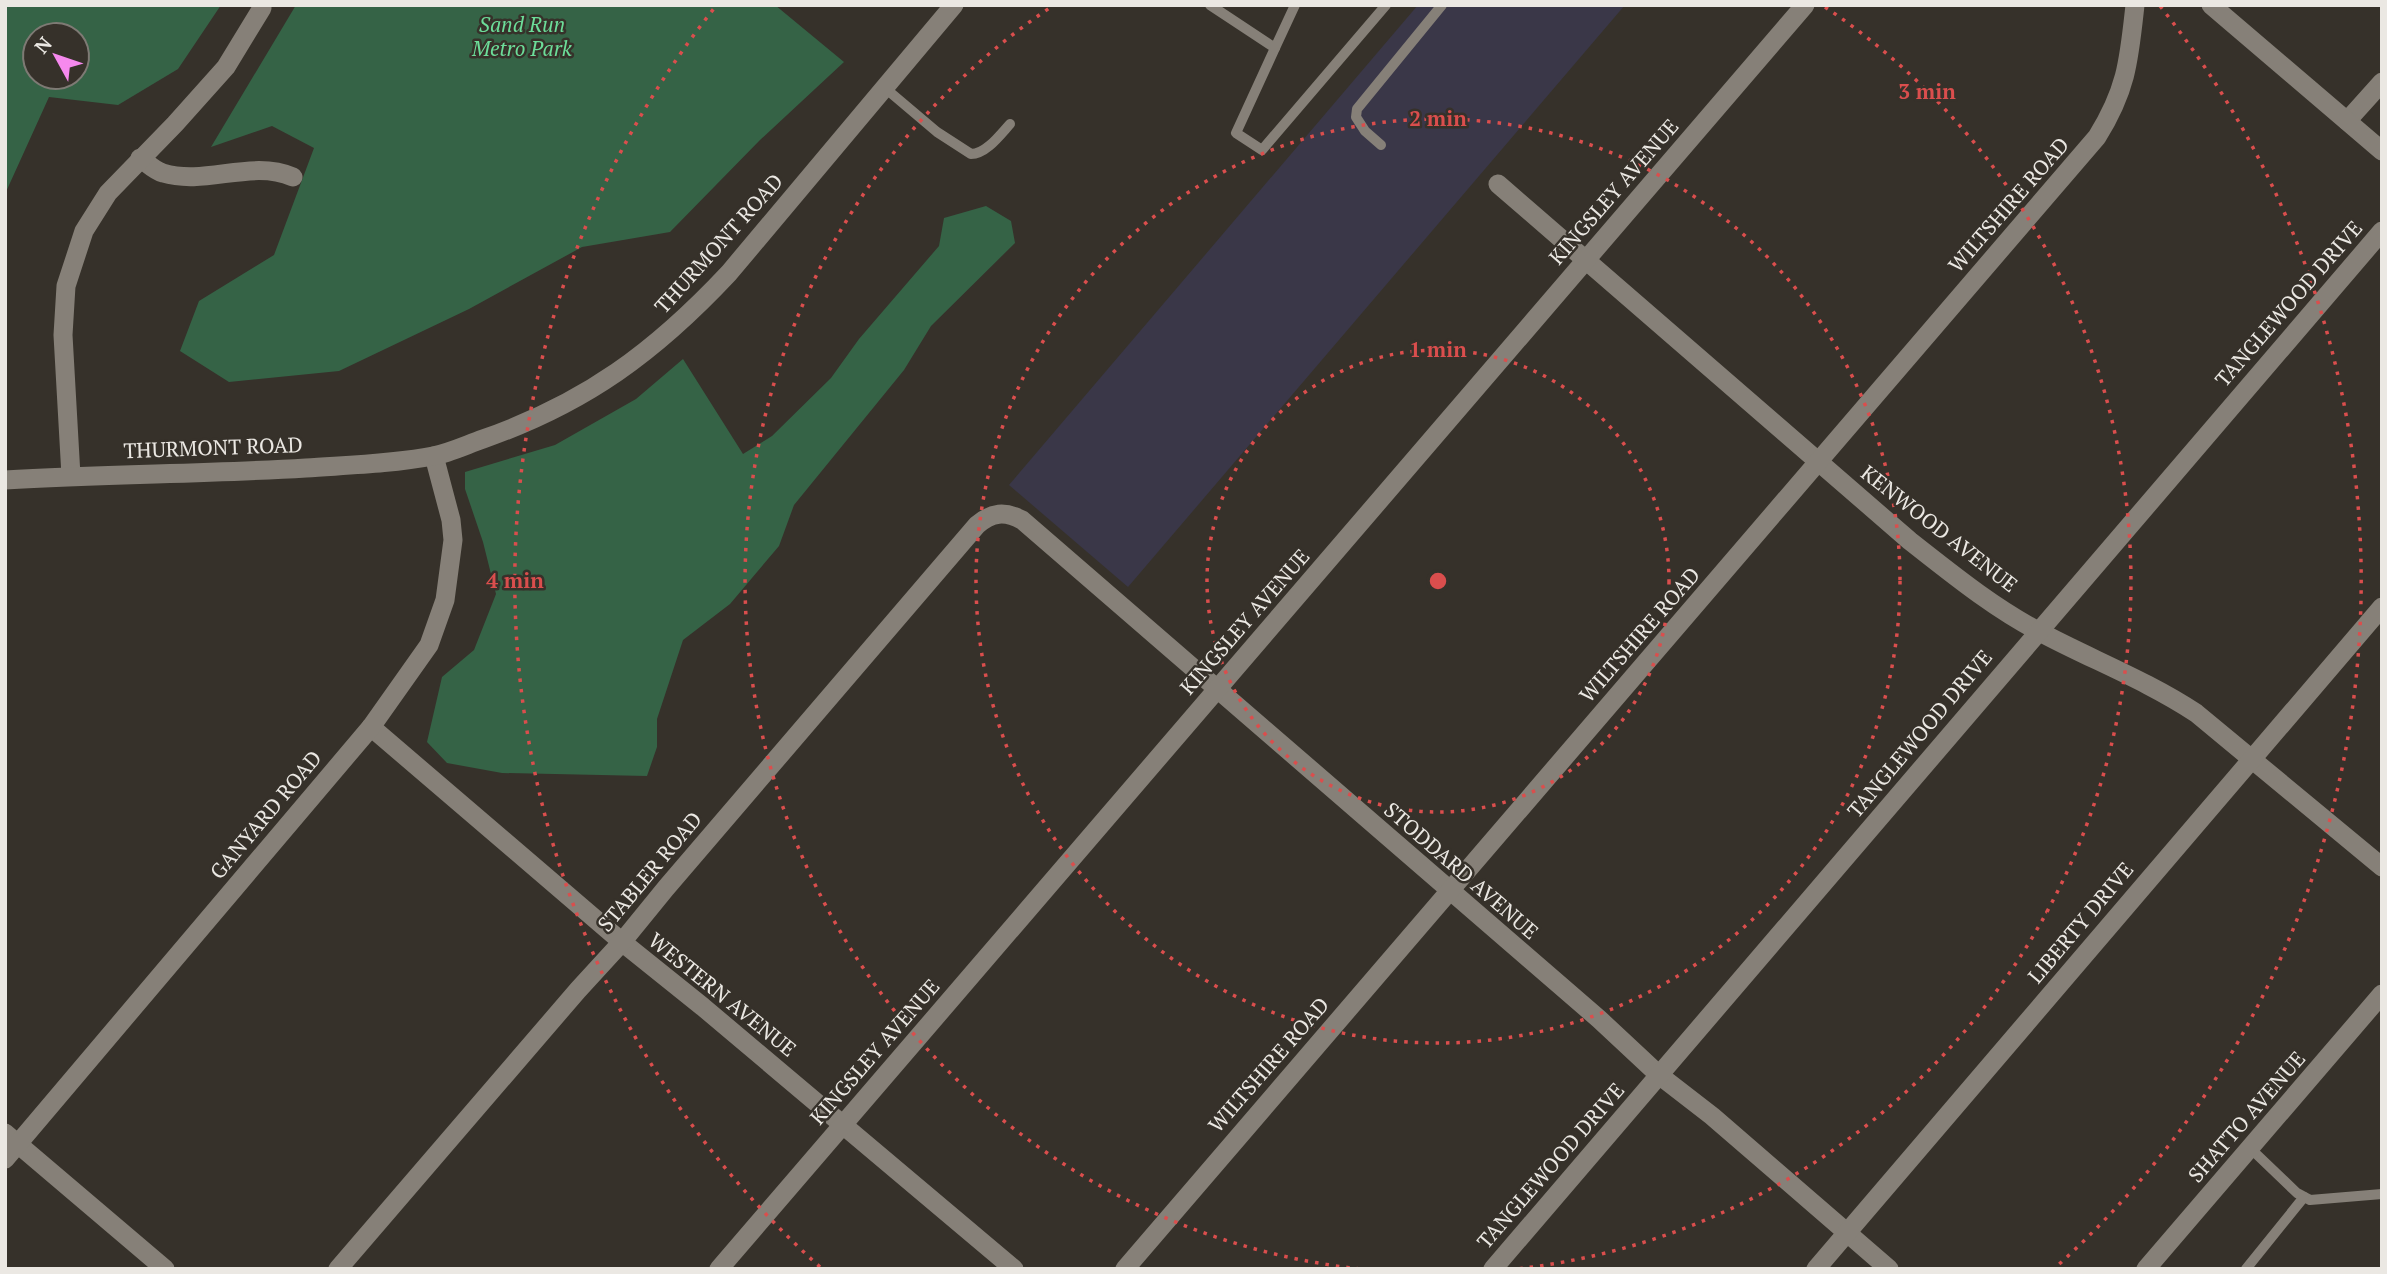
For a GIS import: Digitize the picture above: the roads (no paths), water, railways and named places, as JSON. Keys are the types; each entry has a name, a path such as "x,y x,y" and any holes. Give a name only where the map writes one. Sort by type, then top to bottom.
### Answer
{"street":[{"name":"THURMONT ROAD","path":"5,480 340,466 434,456 502,432 563,406 617,374 666,337 729,273 954,5"},
{"name":"KINGSLEY AVENUE","path":"719,1269 1805,5"},
{"name":"WILTSHIRE ROAD","path":"1125,1269 2097,137 2119,97 2128,65 2135,5"},
{"path":"2211,5 2382,151"},
{"path":"71,476 63,335 66,286 84,230 108,193 226,67 262,8"},
{"path":"2347,121 2382,82"},
{"path":"140,158 160,173 182,177 252,170 279,171 293,177"},
{"name":"KENWOOD AVENUE","path":"1498,184 1910,541 1980,596 2037,631 2169,695 2204,718 2382,867"},
{"name":"TANGLEWOOD DRIVE","path":"1493,1269 2382,230"},
{"name":"GANYARD ROAD","path":"9,1145 371,727 429,645 445,600 453,540 451,520 434,456"},
{"name":"STODDARD AVENUE","path":"1001,514 1008,513 1022,520 1599,1019 1659,1075 1712,1116 1889,1269"},
{"name":"STABLER ROAD","path":"338,1269 622,942 977,525 987,516 1001,514"},
{"name":"LIBERTY DRIVE","path":"1816,1269 2382,607"},
{"name":"WESTERN AVENUE","path":"371,727 622,942 704,1007 1013,1269"},
{"name":"SHATTO AVENUE","path":"2146,1269 2382,994"},
{"path":"9,1145 165,1269"}],"lane":[{"path":"1210,5 1275,48"},
{"path":"1295,5 1236,133 1262,150 1385,5"},
{"path":"1381,145 1365,131 1356,117 1357,109 1442,5"},
{"path":"884,88 937,132 971,154 976,155 983,150 1010,124"},
{"path":"2250,1148 2310,1200 2382,1194"},
{"path":"2246,1269 2304,1197"}],"park label":[{"name":"Sand Run Metro Park","path":"522,37"}]}
